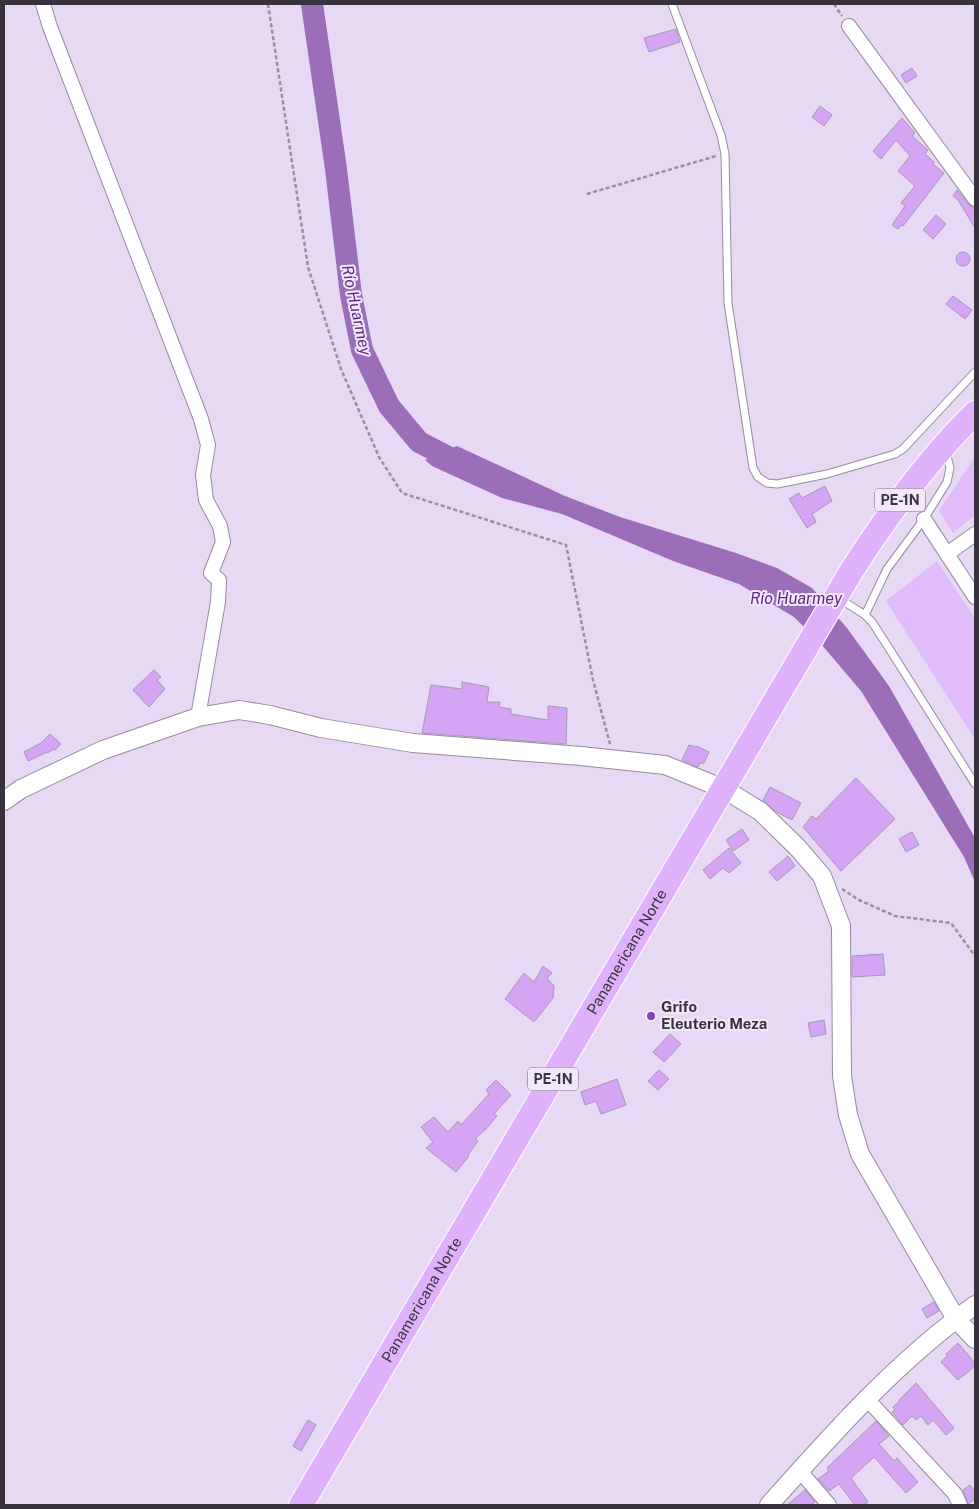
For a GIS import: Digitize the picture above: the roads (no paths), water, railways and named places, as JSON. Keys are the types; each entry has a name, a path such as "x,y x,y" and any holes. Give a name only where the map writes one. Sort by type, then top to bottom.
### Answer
{"highway":[{"name":"Panamericana Norte","path":"301,1505 836,596 885,520 944,446 975,413"}],"street":[{"path":"43,4 201,419 208,445 203,475 206,500 220,526 224,542 211,573 218,580 218,602 198,717"},
{"path":"849,26 975,199"},
{"path":"924,518 975,596"},
{"path":"947,554 975,534"},
{"path":"4,801 12,790 103,750 198,717 239,710 270,715 321,728 413,743 581,756 665,765 724,789 760,811 798,848 822,876 841,926 842,1076 848,1115 860,1154 956,1319 975,1339"},
{"path":"769,1505 841,1426 896,1372 956,1319 975,1305"},
{"path":"868,1400 955,1494 960,1505"},
{"path":"800,1471 829,1505"}],"lane":[{"path":"672,4 722,135 725,154 728,303 753,468 758,477 777,484 827,474 895,454 903,449 975,372"},
{"path":"865,615 888,569 947,482 950,468 944,446"},
{"path":"836,596 865,615 872,622 975,784"}],"water":[{"name":"Río Huarmey","path":"457,446 565,496 620,517 736,553 777,568 812,588 847,628 889,686 975,838 975,882 964,857 861,691 821,644 794,617 739,584 673,561 562,514 502,498 432,466 425,460"}],"waterway":[{"name":"Río Huarmey","path":"312,4 336,169 351,295 362,350 389,406 419,442 468,466"}],"place":[{"name":"Grifo Eleuterio Meza","path":"651,1016"}]}
